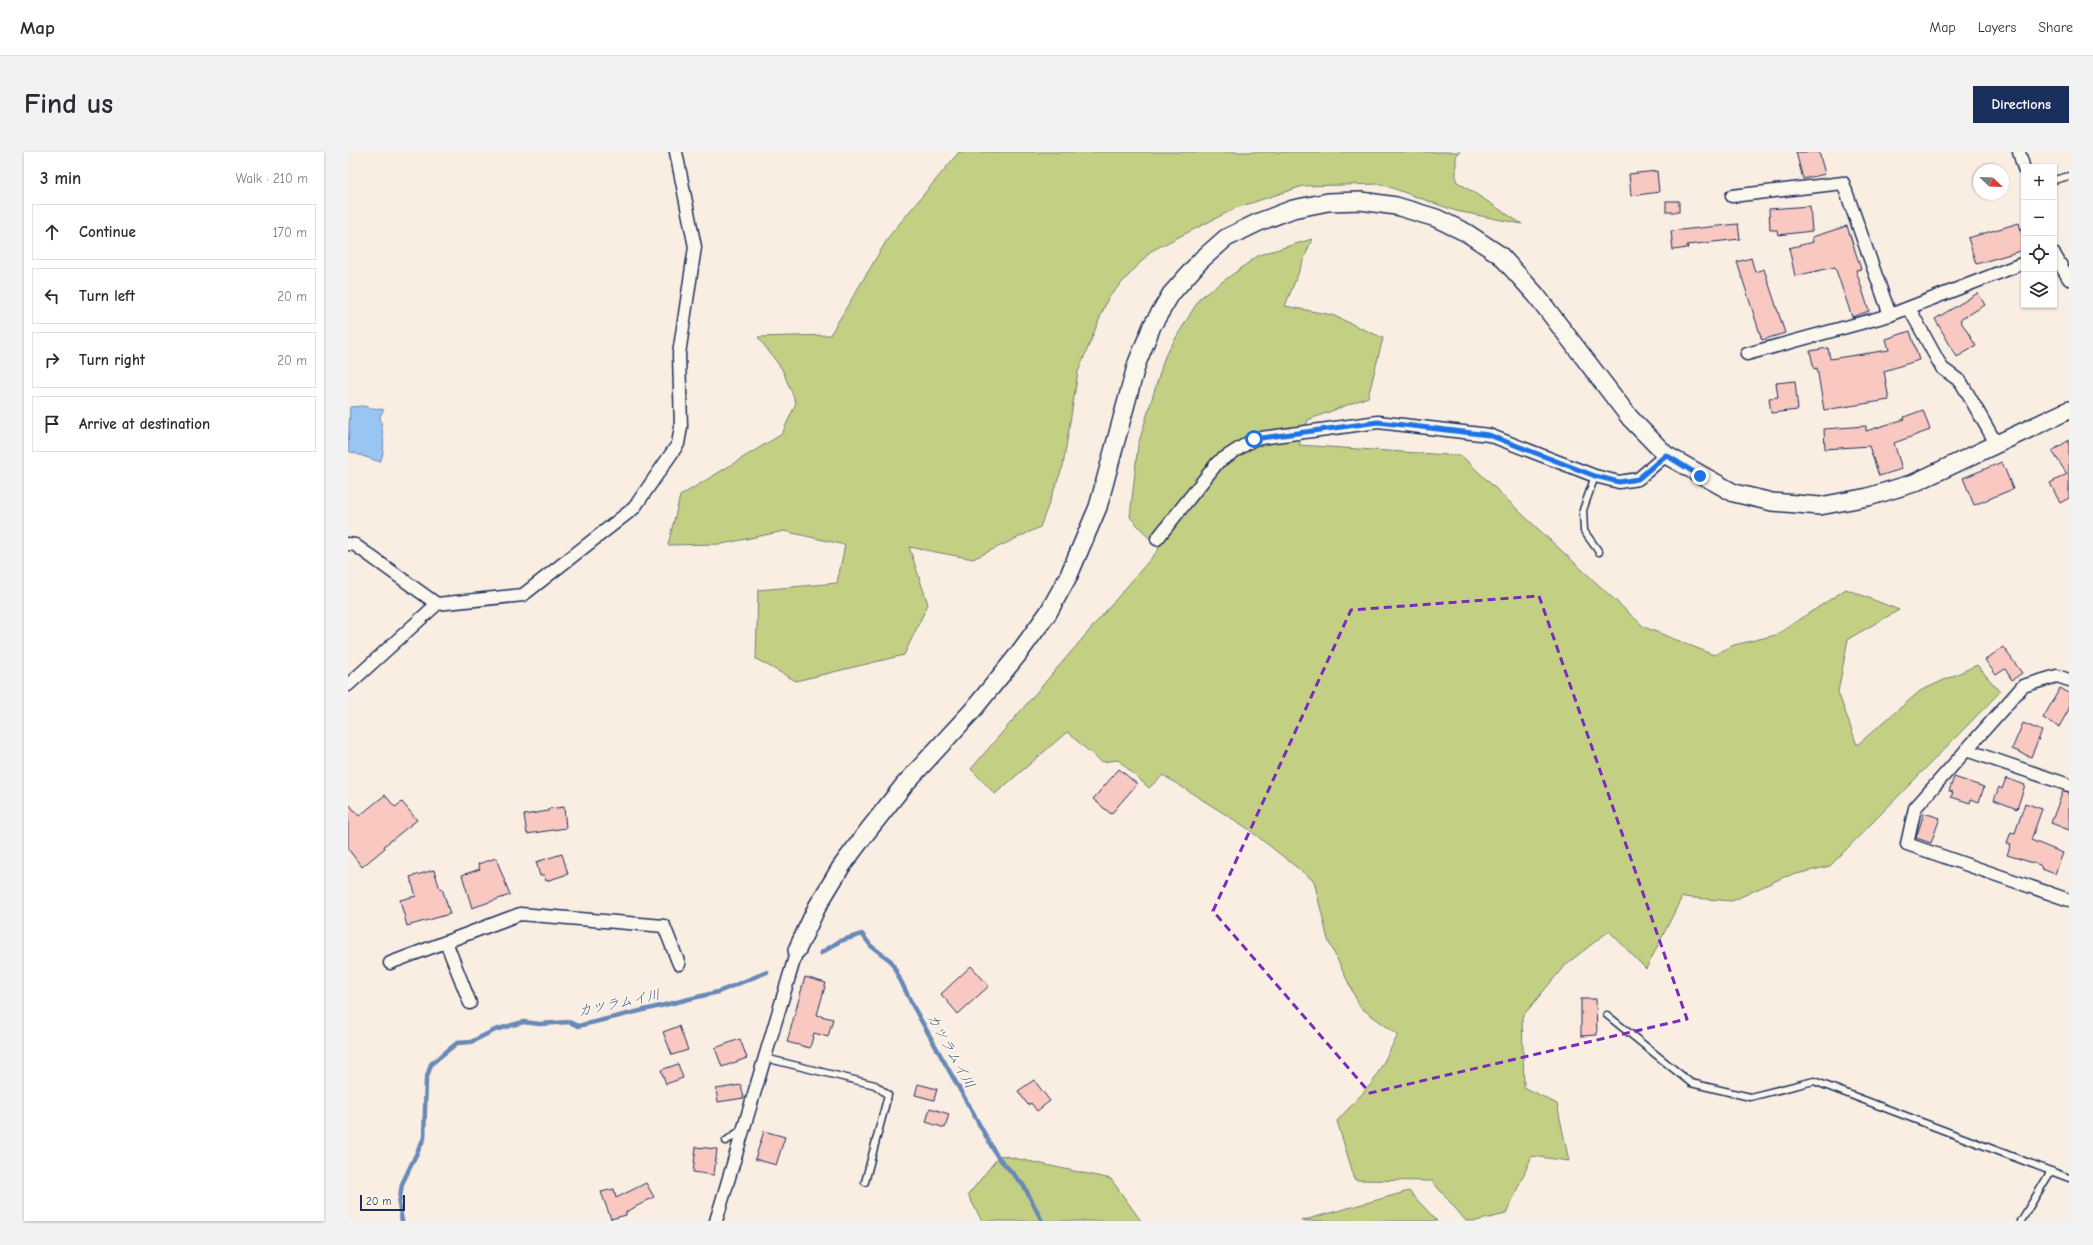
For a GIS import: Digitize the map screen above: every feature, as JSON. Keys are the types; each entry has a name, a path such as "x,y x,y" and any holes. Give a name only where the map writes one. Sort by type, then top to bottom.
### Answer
{"street":[{"path":"348,685 438,604 522,595 634,508 678,444 681,427 679,354 695,247 676,152"},
{"path":"2019,152 2023,164"},
{"path":"1732,196 1843,183 1890,315"},
{"path":"716,1221 798,950 817,907 841,867 867,832 904,785 1016,658 1048,613 1069,575 1098,507 1137,363 1152,326 1171,294 1201,260 1226,238 1293,209 1328,202 1361,201 1396,206 1436,218 1467,232 1500,255 1536,295 1630,418 1666,455 1734,493 1772,502 1820,506 1868,497 1914,483 2069,410"},
{"path":"2057,259 2069,279"},
{"path":"1747,354 1890,315 2021,264"},
{"path":"1910,308 1942,368 1961,382 1997,445"},
{"path":"1157,539 1218,462 1254,439 1378,422 1489,435 1595,476 1619,482 1638,479 1666,455"},
{"path":"348,544 355,545 438,604"},
{"path":"2069,680 2057,676 2023,686 1915,808 1907,844 2069,900"},
{"path":"1966,750 2069,785"},
{"path":"390,963 520,914 664,926 680,964"},
{"path":"446,942 470,1003"}],"lane":[{"path":"2057,179 2069,176"},
{"path":"1595,476 1583,510 1584,531 1600,552"},
{"path":"1607,1015 1691,1083 1750,1097 1814,1081 2069,1178"},
{"path":"765,1058 874,1085 888,1095 865,1182"},
{"path":"726,1141 744,1127"},
{"path":"2021,1221 2051,1172"}],"highlighted area":[{"path":"1539,596 1687,1019 1370,1093 1213,911 1351,610"}],"green space":[{"path":"959,152 1460,152 1456,156 1456,181 1522,224 1456,211 1381,184 1303,186 1236,208 1151,251 1108,298 1078,372 1063,466 1040,527 973,559 909,547 928,604 904,655 796,681 756,659 758,590 837,583 845,545 784,531 722,544 668,545 680,496 782,434 796,403 782,369 758,337 830,335 890,235"},
{"path":"1312,239 1285,306 1332,315 1383,338 1368,397 1308,420 1299,445 1462,456 1644,627 1714,655 1734,645 1776,635 1846,589 1899,610 1848,639 1838,692 1857,745 1920,691 1977,665 2000,692 1830,866 1784,877 1732,901 1682,897 1646,969 1609,931 1565,965 1522,1017 1524,1087 1557,1104 1569,1161 1532,1156 1506,1214 1476,1221 1466,1221 1432,1181 1355,1180 1337,1121 1373,1082 1398,1035 1360,1007 1328,940 1314,881 1247,828 1163,775 1149,788 1118,760 1101,762 1067,732 995,794 971,769 1159,549 1130,517 1138,445 1165,356 1200,298 1259,255"},
{"path":"1000,1155 1111,1179 1141,1221 982,1221 968,1195"},
{"path":"1409,1191 1437,1221 1301,1221"}],"water":[{"path":"362,406 384,410 380,416 384,445 380,462 348,451 350,407"}],"building":[{"path":"1796,152 1819,152 1825,174 1803,179"},
{"path":"1657,171 1659,192 1631,196 1629,174"},
{"path":"1666,201 1679,201 1679,212 1666,212"},
{"path":"1810,206 1812,231 1778,235 1777,230 1770,230 1769,209"},
{"path":"2019,223 2021,230 2021,251 1976,264 1968,238"},
{"path":"1738,224 1740,239 1687,245 1688,248 1673,250 1671,231"},
{"path":"1847,226 1861,269 1856,270 1869,311 1852,317 1835,267 1795,276 1789,248 1813,242 1812,237"},
{"path":"1751,258 1755,272 1764,269 1785,333 1762,340 1737,262"},
{"path":"1978,293 1985,305 1960,320 1976,346 1957,357 1935,319"},
{"path":"1910,331 1919,360 1884,371 1889,400 1824,410 1817,368 1814,369 1810,351 1828,348 1830,359 1889,350 1886,339"},
{"path":"1795,381 1798,410 1771,413 1769,398 1778,397 1776,383"},
{"path":"1923,410 1930,430 1894,443 1902,469 1879,476 1869,446 1825,449 1824,429 1866,426 1866,431 1905,419 1904,417"},
{"path":"2069,440 2069,498 2060,503 2050,483 2067,474 2052,451"},
{"path":"2002,462 2013,489 1974,505 1963,478"},
{"path":"2003,647 2022,673 2012,680 2005,669 1996,675 1985,660"},
{"path":"2060,688 2069,693 2069,709 2059,727 2043,718"},
{"path":"2023,723 2042,731 2031,757 2012,749"},
{"path":"1119,769 1137,784 1111,814 1093,799"},
{"path":"1954,777 1984,787 1979,802 1971,799 1970,803 1951,797 1953,792 1949,791"},
{"path":"2006,778 2025,785 2017,809 1994,800 1999,787 2002,789"},
{"path":"2063,791 2069,792 2069,830 2051,823"},
{"path":"385,795 395,807 402,802 417,820 384,846 385,848 362,867 348,849 348,803 359,816"},
{"path":"2025,803 2042,809 2031,840 2063,853 2055,874 2042,869 2040,865 2007,855 2011,844 2007,843 2011,832 2015,833"},
{"path":"564,807 566,828 527,834 524,815"},
{"path":"1924,813 1940,818 1931,843 1916,838"},
{"path":"562,854 568,874 546,881 544,875 540,876 536,862"},
{"path":"496,858 510,895 472,908 462,875 480,869 478,864"},
{"path":"434,870 440,889 442,888 450,914 407,926 400,900 416,896 410,877"},
{"path":"971,966 989,986 958,1014 941,994"},
{"path":"805,977 826,983 817,1015 833,1019 828,1037 814,1033 810,1048 787,1042"},
{"path":"1581,999 1596,999 1597,1035 1581,1036"},
{"path":"679,1026 688,1050 672,1055 663,1032"},
{"path":"740,1039 747,1058 722,1067 715,1048"},
{"path":"678,1064 683,1078 666,1084 661,1070"},
{"path":"1034,1080 1050,1101 1037,1111 1031,1103 1028,1105 1018,1091"},
{"path":"918,1084 937,1089 934,1100 915,1095"},
{"path":"741,1085 744,1098 718,1102 716,1089"},
{"path":"930,1108 949,1114 945,1128 926,1122"},
{"path":"764,1131 785,1137 776,1165 755,1159"},
{"path":"696,1147 717,1149 714,1175 693,1172"},
{"path":"646,1183 654,1197 626,1212 626,1215 611,1219 601,1192 614,1189 616,1198"}],"waterway":[{"name":"カツラムイ川","path":"821,953 840,941 862,934 871,946 891,961 913,1006 997,1156 1024,1186 1042,1221"},
{"name":"カツラムイ川","path":"402,1221 399,1204 402,1184 424,1138 426,1080 431,1064 457,1043 471,1042 495,1030 523,1022 540,1024 569,1022 578,1026 718,992 767,972"}],"route":[{"path":"1254,439 1378,422 1489,435 1595,476 1619,482 1638,479 1666,455 1700,476"}]}
